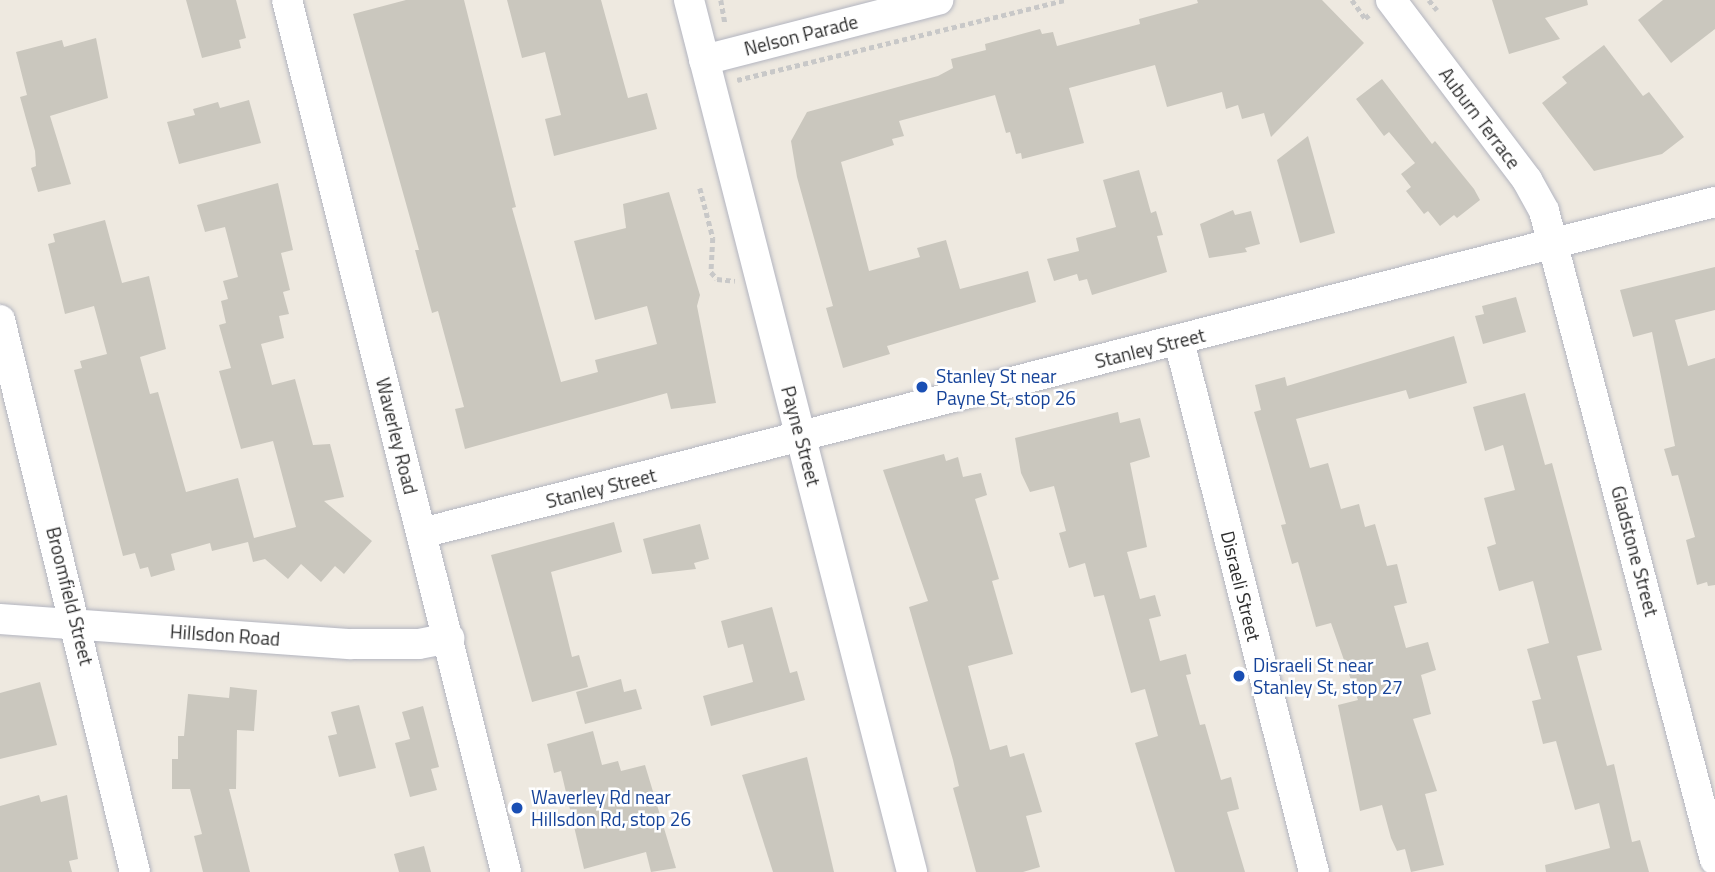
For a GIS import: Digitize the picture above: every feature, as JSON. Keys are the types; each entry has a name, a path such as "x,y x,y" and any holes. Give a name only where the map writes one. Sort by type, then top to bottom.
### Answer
{"street":[{"name":"Waverley Road","path":"287,0 506,872"},
{"name":"Payne Street","path":"689,0 912,872"},
{"name":"Nelson Parade","path":"704,60 938,0"},
{"name":"Auburn Terrace","path":"1391,0 1527,180 1544,211 1554,243"},
{"name":"Stanley Street","path":"422,533 1715,202"},
{"name":"Gladstone Street","path":"1554,243 1715,860"},
{"name":"Broomfield Street","path":"0,320 78,624 135,872"},
{"name":"Disraeli Street","path":"1179,341 1314,872"},
{"name":"Hillsdon Road","path":"0,620 351,644 419,644 449,638"}],"path":[{"path":"735,77 744,82 1065,0"},
{"path":"1429,0 1437,10"},
{"path":"700,188 713,238 713,275 726,282 760,278"}],"building":[{"path":"186,0 236,0 246,38 239,40 241,48 202,58"},
{"path":"406,0 464,0 516,207 512,208 561,382 598,372 595,360 657,344 647,306 595,320 574,241 626,228 623,204 669,192 700,295 697,306 716,403 671,409 667,393 465,449 455,409 464,407 438,311 432,313 415,250 419,250 353,14"},
{"path":"507,0 601,0 628,98 647,93 657,129 554,156 545,119 561,115 545,52 522,58"},
{"path":"1197,0 1322,0 1364,43 1271,137 1264,113 1242,119 1238,105 1226,109 1222,92 1167,107 1155,65 1069,88 1084,143 1022,159 1021,153 1016,154 1010,132 1006,133 995,95 899,121 904,136 892,139 894,145 841,162 869,271 920,257 917,248 946,240 960,289 1028,271 1036,302 887,346 890,354 843,368 826,308 833,306 797,177 791,141 807,112 938,76 953,68 951,59 986,50 985,44 1040,29 1042,34 1053,32 1057,46 1140,24 1139,19 1198,3"},
{"path":"1492,0 1587,0 1588,5 1545,18 1560,39 1509,54"},
{"path":"1663,0 1715,0 1715,29 1671,63 1638,20"},
{"path":"96,38 108,98 50,116 71,184 38,192 31,168 36,166 35,151 20,97 27,95 16,52 62,40 64,47"},
{"path":"1604,45 1643,96 1649,92 1684,137 1662,154 1594,171 1542,103 1567,83 1562,77"},
{"path":"1382,79 1432,144 1435,141 1474,189 1480,200 1457,218 1454,215 1440,226 1428,211 1424,214 1406,191 1411,187 1401,174 1415,163 1389,132 1384,136 1356,99"},
{"path":"249,100 261,143 179,164 167,122 195,115 193,109 218,102 220,108"},
{"path":"1308,136 1335,233 1300,243 1277,160"},
{"path":"1139,170 1151,213 1156,211 1163,235 1157,236 1167,272 1092,295 1087,279 1079,281 1077,274 1054,281 1047,259 1079,251 1076,238 1116,227 1103,180"},
{"path":"278,183 293,250 281,253 290,290 283,292 289,314 279,316 284,338 261,344 272,385 295,379 313,445 330,444 344,497 324,501 372,541 344,574 335,566 321,582 301,564 288,579 265,559 253,562 248,542 212,551 210,543 171,554 175,570 151,577 148,567 140,569 135,553 123,556 74,370 82,368 80,361 107,354 94,306 65,314 48,244 55,242 53,234 105,220 122,283 149,276 166,349 140,357 150,394 158,392 186,492 238,478 254,538 296,527 273,441 241,449 219,371 231,368 219,325 226,323 221,301 228,299 223,281 238,277 225,227 205,232 197,205"},
{"path":"1233,210 1235,215 1251,211 1260,244 1245,248 1247,252 1209,258 1200,224"},
{"path":"1715,267 1715,310 1675,320 1688,366 1715,358 1715,585 1708,586 1707,582 1697,585 1686,540 1695,537 1678,475 1672,476 1664,449 1675,446 1652,332 1633,337 1620,290"},
{"path":"1516,297 1526,332 1483,344 1475,316 1484,314 1482,306"},
{"path":"1454,336 1467,383 1409,399 1406,390 1296,419 1310,468 1328,463 1341,509 1359,504 1365,527 1375,524 1387,566 1397,564 1407,603 1394,606 1406,648 1428,642 1436,670 1421,675 1431,714 1413,719 1437,791 1425,794 1444,865 1411,872 1405,849 1397,851 1391,838 1382,805 1360,811 1338,705 1358,700 1331,623 1316,627 1298,562 1292,564 1281,525 1286,524 1254,412 1261,410 1255,385 1285,377 1287,386"},
{"path":"1525,393 1545,465 1552,463 1602,650 1577,656 1607,766 1614,764 1632,842 1640,840 1649,872 1546,872 1545,865 1610,848 1599,803 1575,810 1556,741 1543,744 1532,701 1541,699 1527,649 1549,643 1533,581 1499,591 1487,547 1496,544 1484,498 1515,490 1503,445 1485,451 1473,407"},
{"path":"1118,412 1120,423 1140,418 1150,457 1130,463 1147,547 1127,552 1140,599 1155,595 1161,616 1149,619 1160,661 1186,654 1191,674 1186,675 1200,725 1205,724 1221,780 1231,777 1239,809 1227,812 1245,872 1175,872 1135,743 1158,736 1145,689 1131,693 1104,595 1094,597 1085,563 1069,568 1059,533 1066,531 1054,486 1030,492 1021,473 1015,438"},
{"path":"944,454 946,461 958,457 963,477 981,473 987,495 975,499 999,579 992,581 1013,654 968,666 990,750 1007,745 1010,757 1024,753 1042,812 1026,816 1040,867 1023,872 976,872 953,788 959,786 953,760 909,607 928,601 883,470"},
{"path":"614,522 622,552 551,572 572,657 579,655 588,687 532,702 491,555"},
{"path":"700,524 709,559 694,563 696,569 652,574 643,539"},
{"path":"772,607 790,673 797,671 805,700 711,726 703,696 753,682 743,644 728,648 721,621"},
{"path":"621,679 624,692 636,689 642,709 585,724 576,692"},
{"path":"40,682 57,745 0,759 0,693"},
{"path":"230,687 257,690 254,731 237,730 236,789 229,789 250,872 203,872 194,836 202,834 190,789 172,789 172,759 178,759 178,736 184,736 188,694 229,698"},
{"path":"359,705 376,768 339,777 328,736 337,734 331,712"},
{"path":"423,706 439,767 431,769 437,790 410,797 395,743 410,739 402,712"},
{"path":"593,731 602,765 618,761 621,771 645,765 676,868 651,872 646,852 584,869 561,771 554,773 547,744"},
{"path":"807,757 834,872 773,872 742,775"},
{"path":"39,795 41,802 67,795 78,859 69,861 72,872 0,872 0,806"},
{"path":"424,846 431,872 399,872 394,854"}],"place":[{"name":"Stanley St near Payne St, stop 26","path":"922,387"},
{"name":"Disraeli St near Stanley St, stop 27","path":"1239,676"},
{"name":"Waverley Rd near Hillsdon Rd, stop 26","path":"517,808"}]}
